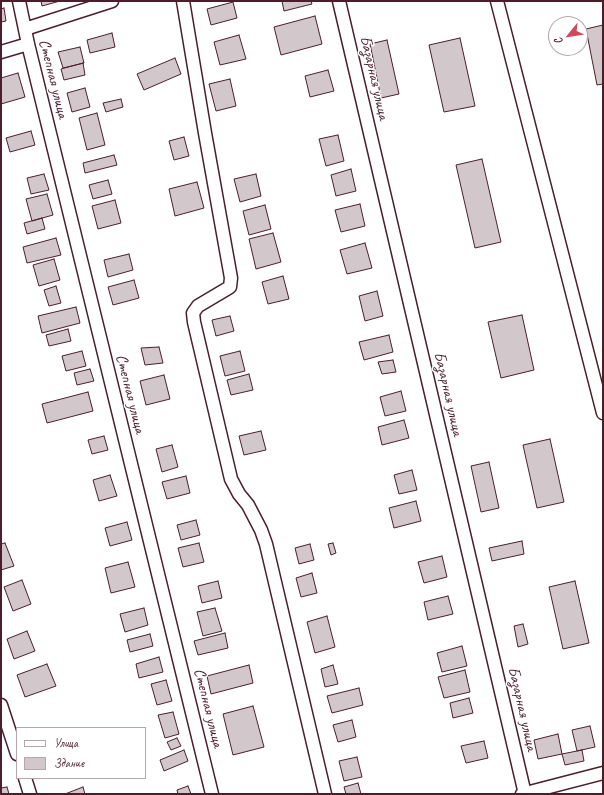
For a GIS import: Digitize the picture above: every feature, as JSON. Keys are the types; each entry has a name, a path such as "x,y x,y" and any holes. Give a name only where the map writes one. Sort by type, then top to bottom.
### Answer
{"street":[{"name":"Степная улица","path":"18,1 212,794"},
{"path":"25,29 112,1"},
{"path":"183,1 204,133 231,278 230,287 198,306 193,313 194,322 231,479 239,494 248,505 261,530 266,544 325,794"},
{"name":"Базарная улица","path":"339,1 524,794"},
{"path":"497,1 603,413"},
{"path":"1,52 28,44"},
{"path":"1,705 16,751"},
{"path":"524,794 603,773"},
{"path":"25,779 30,794"}],"building":[{"path":"41,1 60,1 42,6"},
{"path":"282,1 311,1 312,4 284,11"},
{"path":"233,2 237,18 211,25 207,9"},
{"path":"4,8 6,21 1,22 1,9"},
{"path":"315,16 322,44 281,55 274,27"},
{"path":"603,25 603,84 597,85 588,39 588,29"},
{"path":"112,33 115,47 90,53 87,40"},
{"path":"239,35 246,59 220,65 214,42"},
{"path":"460,38 475,106 444,112 429,45"},
{"path":"387,40 399,94 381,98 370,44"},
{"path":"80,47 84,63 63,68 58,52"},
{"path":"175,58 181,74 144,90 137,74"},
{"path":"83,63 85,75 64,80 61,69"},
{"path":"328,70 334,91 310,97 305,76"},
{"path":"18,73 25,97 1,104 1,78"},
{"path":"230,79 236,106 216,111 209,84"},
{"path":"85,88 90,107 72,112 67,93"},
{"path":"121,99 123,107 106,112 103,103"},
{"path":"97,113 105,145 87,150 79,118"},
{"path":"31,131 35,145 10,152 6,138"},
{"path":"338,135 344,161 326,166 319,139"},
{"path":"184,137 189,156 174,160 169,141"},
{"path":"114,155 117,165 85,173 83,163"},
{"path":"482,159 501,242 475,248 456,165"},
{"path":"351,169 356,191 336,196 331,175"},
{"path":"44,174 49,190 31,194 27,178"},
{"path":"256,174 261,196 240,202 234,179"},
{"path":"108,180 112,194 93,199 89,185"},
{"path":"197,182 204,208 175,216 169,189"},
{"path":"47,194 53,215 32,221 26,199"},
{"path":"115,200 121,223 98,229 92,206"},
{"path":"360,204 365,226 341,232 335,210"},
{"path":"265,205 271,229 249,235 243,211"},
{"path":"42,218 45,229 27,234 24,223"},
{"path":"273,233 281,262 256,269 249,239"},
{"path":"56,238 61,255 27,263 23,247"},
{"path":"365,243 372,268 347,274 340,250"},
{"path":"129,254 133,270 108,277 104,260"},
{"path":"54,259 60,280 39,286 33,265"},
{"path":"283,276 289,299 268,304 262,282"},
{"path":"134,280 139,298 113,305 108,287"},
{"path":"56,286 61,303 49,306 44,290"},
{"path":"377,291 383,316 365,321 359,296"},
{"path":"76,307 80,323 42,333 38,316"},
{"path":"522,315 534,370 501,378 488,322"},
{"path":"230,316 234,331 216,336 212,320"},
{"path":"68,329 71,341 49,346 46,335"},
{"path":"389,335 393,352 364,360 359,342"},
{"path":"159,347 163,363 145,365 141,348"},
{"path":"82,351 86,366 66,371 62,356"},
{"path":"240,351 245,371 225,376 220,356"},
{"path":"393,360 396,372 382,374 378,362"},
{"path":"90,369 94,381 77,385 74,373"},
{"path":"249,374 253,390 231,395 227,380"},
{"path":"164,375 170,399 146,405 140,381"},
{"path":"401,391 406,411 385,416 380,397"},
{"path":"88,392 93,411 47,423 42,404"},
{"path":"404,420 409,438 382,445 378,427"},
{"path":"261,431 266,450 244,455 239,436"},
{"path":"104,436 108,450 92,454 88,440"},
{"path":"550,439 564,502 537,508 523,445"},
{"path":"172,445 178,467 162,472 156,449"},
{"path":"489,462 499,508 481,512 471,466"},
{"path":"412,470 417,490 399,494 394,475"},
{"path":"110,475 117,496 99,501 93,480"},
{"path":"186,476 190,493 167,499 162,482"},
{"path":"416,501 421,521 394,528 389,508"},
{"path":"196,520 200,535 181,540 177,525"},
{"path":"127,522 132,540 110,546 105,528"},
{"path":"522,541 524,554 492,561 489,548"},
{"path":"5,543 14,566 1,570 1,544"},
{"path":"199,543 204,562 183,567 178,548"},
{"path":"333,543 336,553 331,555 328,544"},
{"path":"310,544 314,560 299,564 295,548"},
{"path":"442,556 447,577 424,583 418,562"},
{"path":"128,562 135,587 111,593 105,568"},
{"path":"312,573 317,593 301,597 296,578"},
{"path":"22,580 31,604 13,611 4,587"},
{"path":"218,581 222,598 202,603 198,586"},
{"path":"575,581 589,643 563,649 549,587"},
{"path":"448,596 453,614 428,620 424,602"},
{"path":"144,608 148,625 125,632 120,614"},
{"path":"215,608 222,631 203,636 197,612"},
{"path":"327,616 335,647 315,653 307,622"},
{"path":"523,624 528,644 518,647 514,626"},
{"path":"27,631 35,651 14,659 7,639"},
{"path":"225,633 228,648 198,655 194,641"},
{"path":"150,634 153,646 130,652 127,640"},
{"path":"462,646 467,666 442,672 437,653"},
{"path":"159,657 163,672 139,678 136,664"},
{"path":"47,664 56,686 25,697 17,675"},
{"path":"249,665 253,683 211,694 207,676"},
{"path":"333,665 338,684 325,687 321,669"},
{"path":"465,670 470,692 444,698 438,677"},
{"path":"166,680 172,701 157,705 151,684"},
{"path":"359,688 363,705 332,713 327,696"},
{"path":"469,698 473,713 453,718 450,703"},
{"path":"253,706 264,747 233,755 223,714"},
{"path":"173,712 179,734 165,738 158,715"},
{"path":"352,720 356,737 338,742 333,725"},
{"path":"590,726 595,747 577,751 572,730"},
{"path":"558,734 562,754 538,759 534,740"},
{"path":"177,738 181,746 171,750 167,742"},
{"path":"484,741 488,758 466,763 461,746"},
{"path":"184,750 188,761 164,771 160,760"},
{"path":"582,750 584,761 565,765 562,754"},
{"path":"357,757 362,777 344,781 339,761"},
{"path":"358,783 361,794 346,794 344,787"},
{"path":"188,786 191,794 178,794 177,790"},
{"path":"7,787 9,794 1,794 1,788"},
{"path":"83,787 85,794 65,794"}]}
